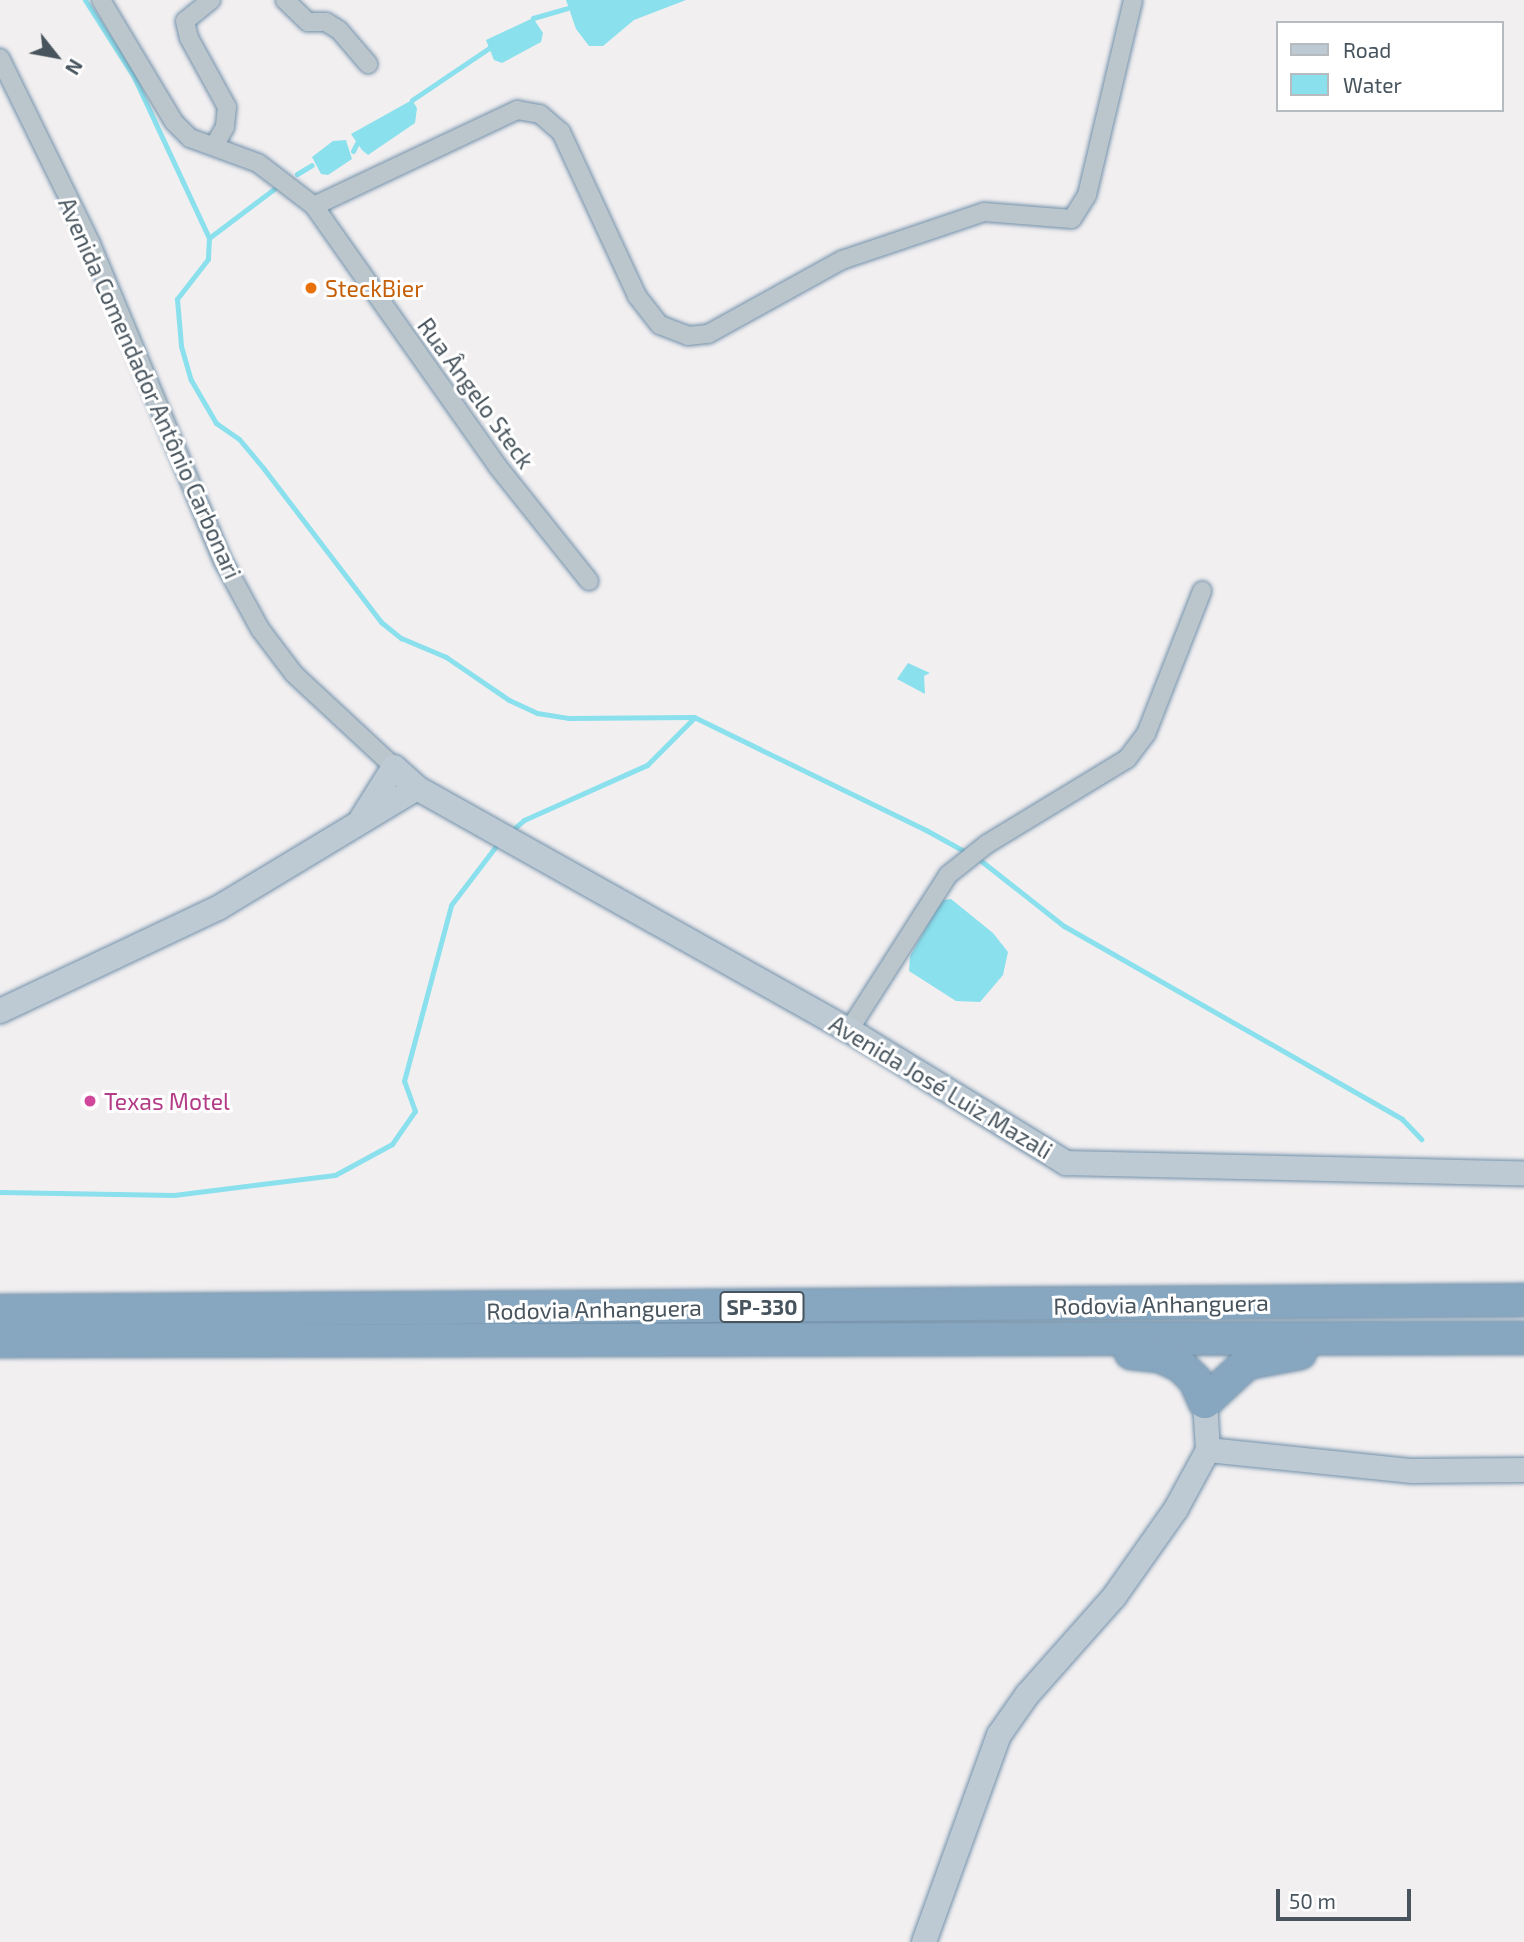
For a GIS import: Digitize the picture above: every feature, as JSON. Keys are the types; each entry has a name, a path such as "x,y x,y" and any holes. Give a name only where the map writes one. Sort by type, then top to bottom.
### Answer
{"highway":[{"name":"Rodovia Anhanguera","path":"0,1311 1524,1300"},
{"path":"1014,1340 1160,1356 1195,1380 1205,1402 1247,1363 1286,1355 1458,1338"},
{"name":"Rodovia Anhanguera","path":"0,1341 1524,1338"}],"main road":[{"name":"Avenida Comendador Antônio Carbonari","path":"394,767 417,788"},
{"path":"362,817 394,767"},
{"path":"0,1011 218,908 362,817 417,788"},
{"name":"Avenida José Luiz Mazali","path":"417,788 849,1030 1066,1163 1126,1167 1524,1173"},
{"path":"925,1942 999,1735 1027,1695 1114,1597 1176,1509 1208,1450 1205,1402"},
{"path":"1208,1450 1272,1460 1412,1471 1524,1470"}],"street":[{"name":"Rua Ângelo Steck","path":"100,0 174,122 190,138 258,163 314,206 443,393 589,581"},
{"path":"211,0 185,21 188,38 227,107 225,127 214,146"},
{"path":"285,0 309,22 326,22 339,30 368,64"},
{"path":"314,206 517,110 540,114 561,132 637,296 660,325 688,336 708,334 842,260 984,212 1072,219 1087,195 1133,0"},
{"name":"Avenida Comendador Antônio Carbonari","path":"0,58 91,244 178,461 254,618 294,674 394,767"},
{"path":"849,1030 948,875 987,844 1127,759 1146,734 1202,591"}],"water":[{"path":"566,0 686,0 634,20 603,46 589,46 576,29"},
{"path":"533,18 543,33 541,42 502,63 494,60 486,40"},
{"path":"412,100 417,108 415,123 368,155 362,150 351,134"},
{"path":"346,140 352,159 328,175 321,174 312,157 333,141"},
{"path":"908,663 930,673 924,676 925,694 897,679"},
{"path":"951,899 993,933 1008,952 1003,975 980,1002 956,1001 909,971 910,956 938,907 943,900"}],"waterway":[{"path":"85,0 134,77 209,238 208,259 177,299 181,346 191,380 216,423 239,439 264,469 381,622 401,638 446,657 509,700 537,713 568,718 694,717 926,830 980,860 1064,926 1402,1119 1421,1139"},
{"path":"533,18 567,8"},
{"path":"412,100 489,48"},
{"path":"353,151 357,143"},
{"path":"297,174 312,165"},
{"path":"209,238 278,186"},
{"path":"509,833 524,820 647,765 694,718"},
{"path":"0,1192 174,1195 335,1175 392,1144 415,1111 404,1081 451,905 499,842"}],"place":[{"name":"SteckBier","path":"311,288"},
{"name":"Texas Motel","path":"90,1101"}]}
